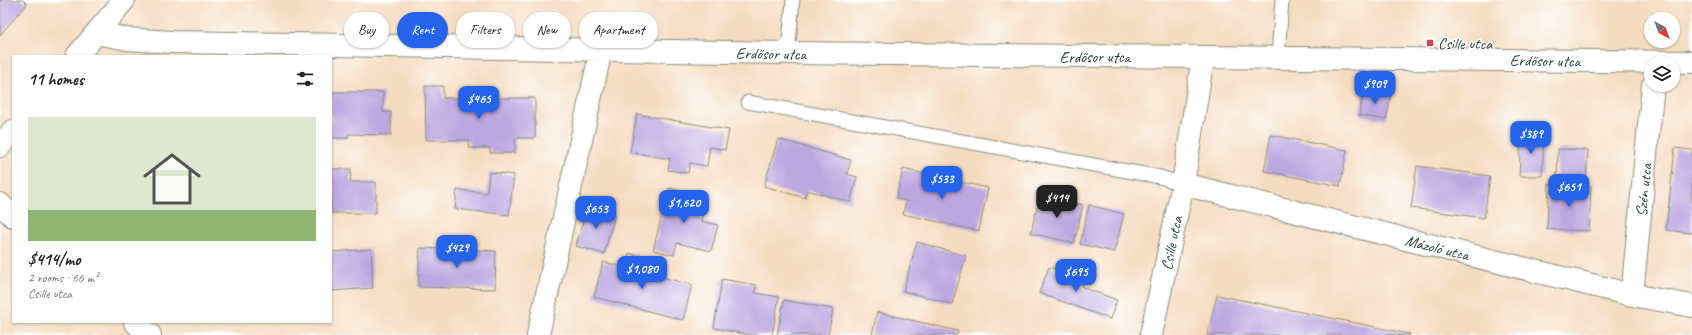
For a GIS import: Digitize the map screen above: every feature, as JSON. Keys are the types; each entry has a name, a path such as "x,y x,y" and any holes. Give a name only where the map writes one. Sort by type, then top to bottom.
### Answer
{"street":[{"path":"78,55 124,0"},
{"name":"Erdősor utca","path":"97,33 127,39 172,42 600,50 788,53 1278,56 1644,62"},
{"path":"538,335 600,50"},
{"name":"Csille utca","path":"1151,335 1183,184 1203,56"},
{"name":"Erdősor utca","path":"1680,62 1692,62"},
{"name":"Szén utca","path":"1632,295 1653,92"},
{"path":"0,146 12,132"},
{"name":"Mázoló utca","path":"1183,184 1632,295 1692,306"},
{"path":"0,204 12,215"},
{"path":"136,323 150,335"}],"lane":[{"path":"788,53 793,0"},
{"path":"1278,56 1282,0"},
{"path":"748,102 1160,177 1183,184"}],"building":[{"path":"0,0 23,0 27,4 0,35"},
{"path":"425,86 443,86 443,98 535,98 535,138 515,138 515,153 490,153 490,148 469,148 469,140 426,140"},
{"path":"1364,90 1391,95 1386,120 1359,115"},
{"path":"332,92 383,92 383,112 391,112 391,135 348,134 348,138 332,138"},
{"path":"637,114 729,130 725,150 710,147 707,166 690,163 688,173 668,170 670,159 630,152"},
{"path":"1521,133 1544,134 1542,176 1519,176"},
{"path":"1271,135 1347,150 1340,186 1264,171"},
{"path":"778,139 851,160 847,174 857,177 850,202 807,190 805,198 764,186"},
{"path":"1675,148 1692,150 1692,233 1666,230"},
{"path":"1558,149 1588,150 1586,181 1557,179"},
{"path":"1417,166 1490,176 1484,218 1411,208"},
{"path":"332,169 351,169 350,182 376,182 376,213 332,213"},
{"path":"903,169 988,188 979,231 903,214 906,201 896,199"},
{"path":"489,172 514,175 509,215 455,209 457,190 487,193"},
{"path":"1549,184 1591,186 1589,231 1547,229"},
{"path":"669,188 687,192 687,194 706,199 701,221 718,225 711,251 677,243 674,255 653,250"},
{"path":"1040,195 1083,205 1074,243 1031,233"},
{"path":"1089,205 1124,214 1114,252 1080,244"},
{"path":"587,207 615,215 604,254 576,246"},
{"path":"917,242 966,256 952,304 903,291"},
{"path":"420,248 496,251 495,289 418,287"},
{"path":"371,249 373,288 332,291 332,252"},
{"path":"629,253 639,256 635,270 692,285 683,320 594,297 603,262 625,267"},
{"path":"1049,267 1084,280 1082,287 1117,300 1110,319 1039,293"},
{"path":"722,279 756,285 755,293 779,297 772,335 751,335 714,328"},
{"path":"1217,295 1410,334 1410,335 1207,335"},
{"path":"784,300 833,309 828,335 777,335"},
{"path":"877,312 958,331 957,335 872,335"}],"place":[{"name":"Csille utca","path":"1430,43"}]}
